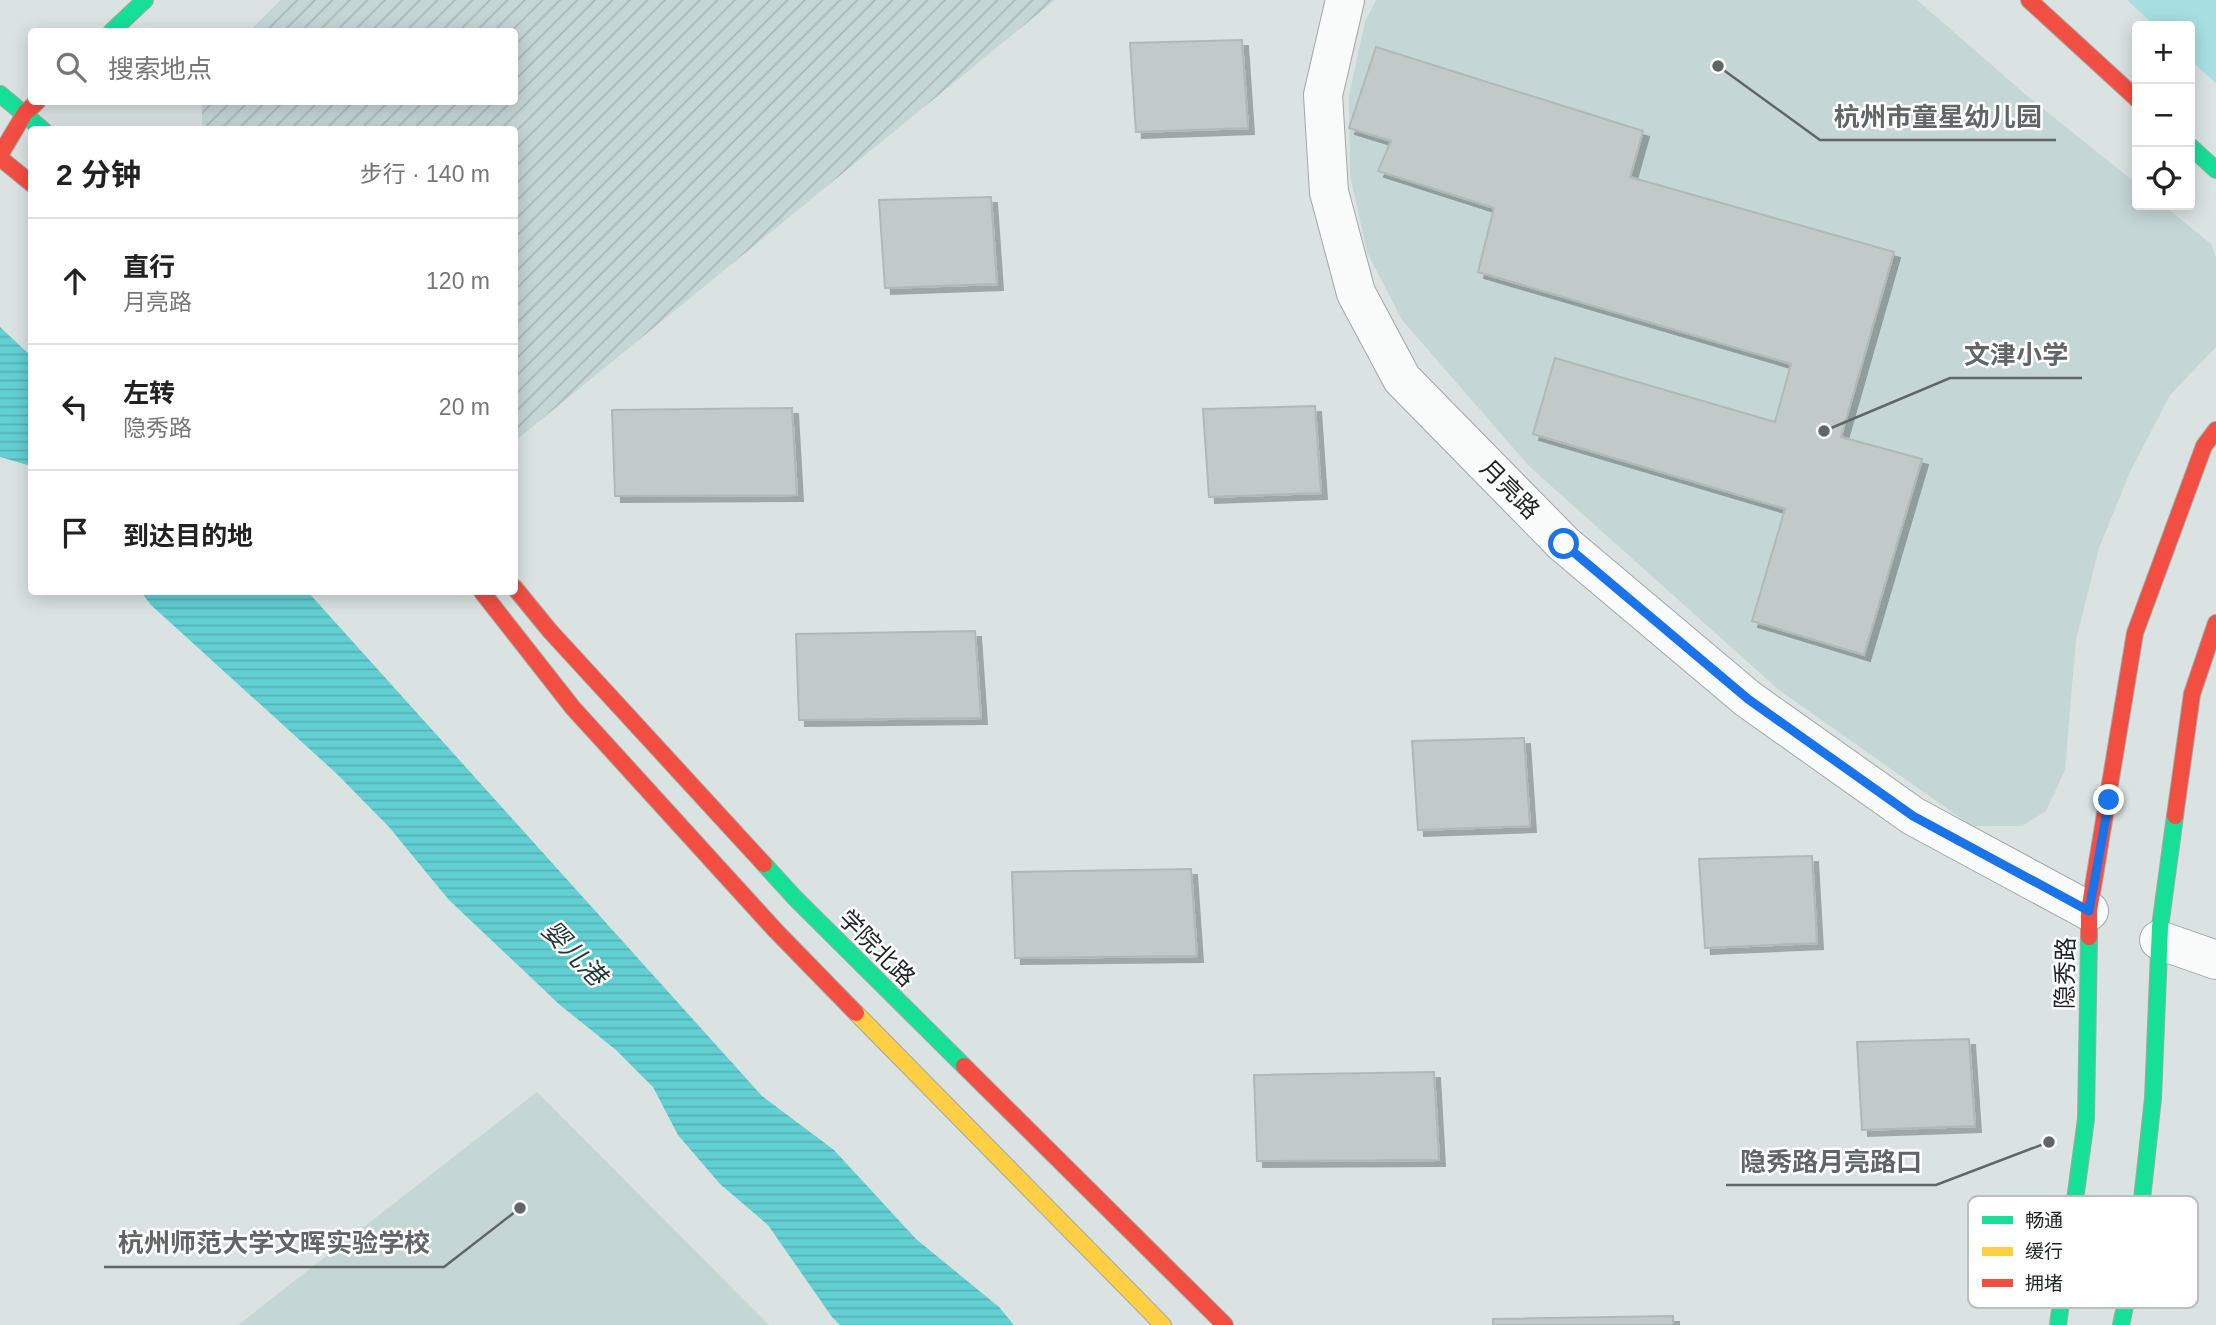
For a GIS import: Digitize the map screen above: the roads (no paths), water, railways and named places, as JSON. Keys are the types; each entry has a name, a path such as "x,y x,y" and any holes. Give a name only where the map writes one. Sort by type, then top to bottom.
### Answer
{"main road":[{"path":"115,28 145,0"},
{"path":"2029,0 2132,94"},
{"path":"0,94 31,107 41,126"},
{"path":"28,181 0,157 31,107"},
{"path":"2191,147 2216,170"},
{"name":"隐秀路","path":"2076,1196 2087,1119 2089,911 2135,633 2204,446 2216,430"},
{"name":"学院北路","path":"518,592 796,899 1225,1325"},
{"path":"484,595 573,708 776,931 1163,1325"},
{"path":"2142,1196 2153,1098 2159,940 2192,694 2216,624"}],"street":[{"name":"月亮路","path":"1345,0 1323,95 1329,191 1356,292 1402,379 1564,544 1748,699 1913,816 2089,911"},
{"path":"2159,940 2216,960"}],"water":[{"path":"0,327 28,353 28,465 0,457"},
{"name":"婴儿港","path":"143,595 311,595 762,1096 834,1150 916,1239 999,1307 1014,1325 840,1325 768,1225 720,1184 678,1135 653,1087 616,1050 560,1005 449,900 389,827 337,774 151,605"}],"place":[{"name":"杭州市童星幼儿园","path":"1718,66"},
{"name":"文津小学","path":"1824,431"},
{"name":"隐秀路月亮路口","path":"2049,1142"},
{"name":"杭州师范大学文晖实验学校","path":"520,1208"}]}
